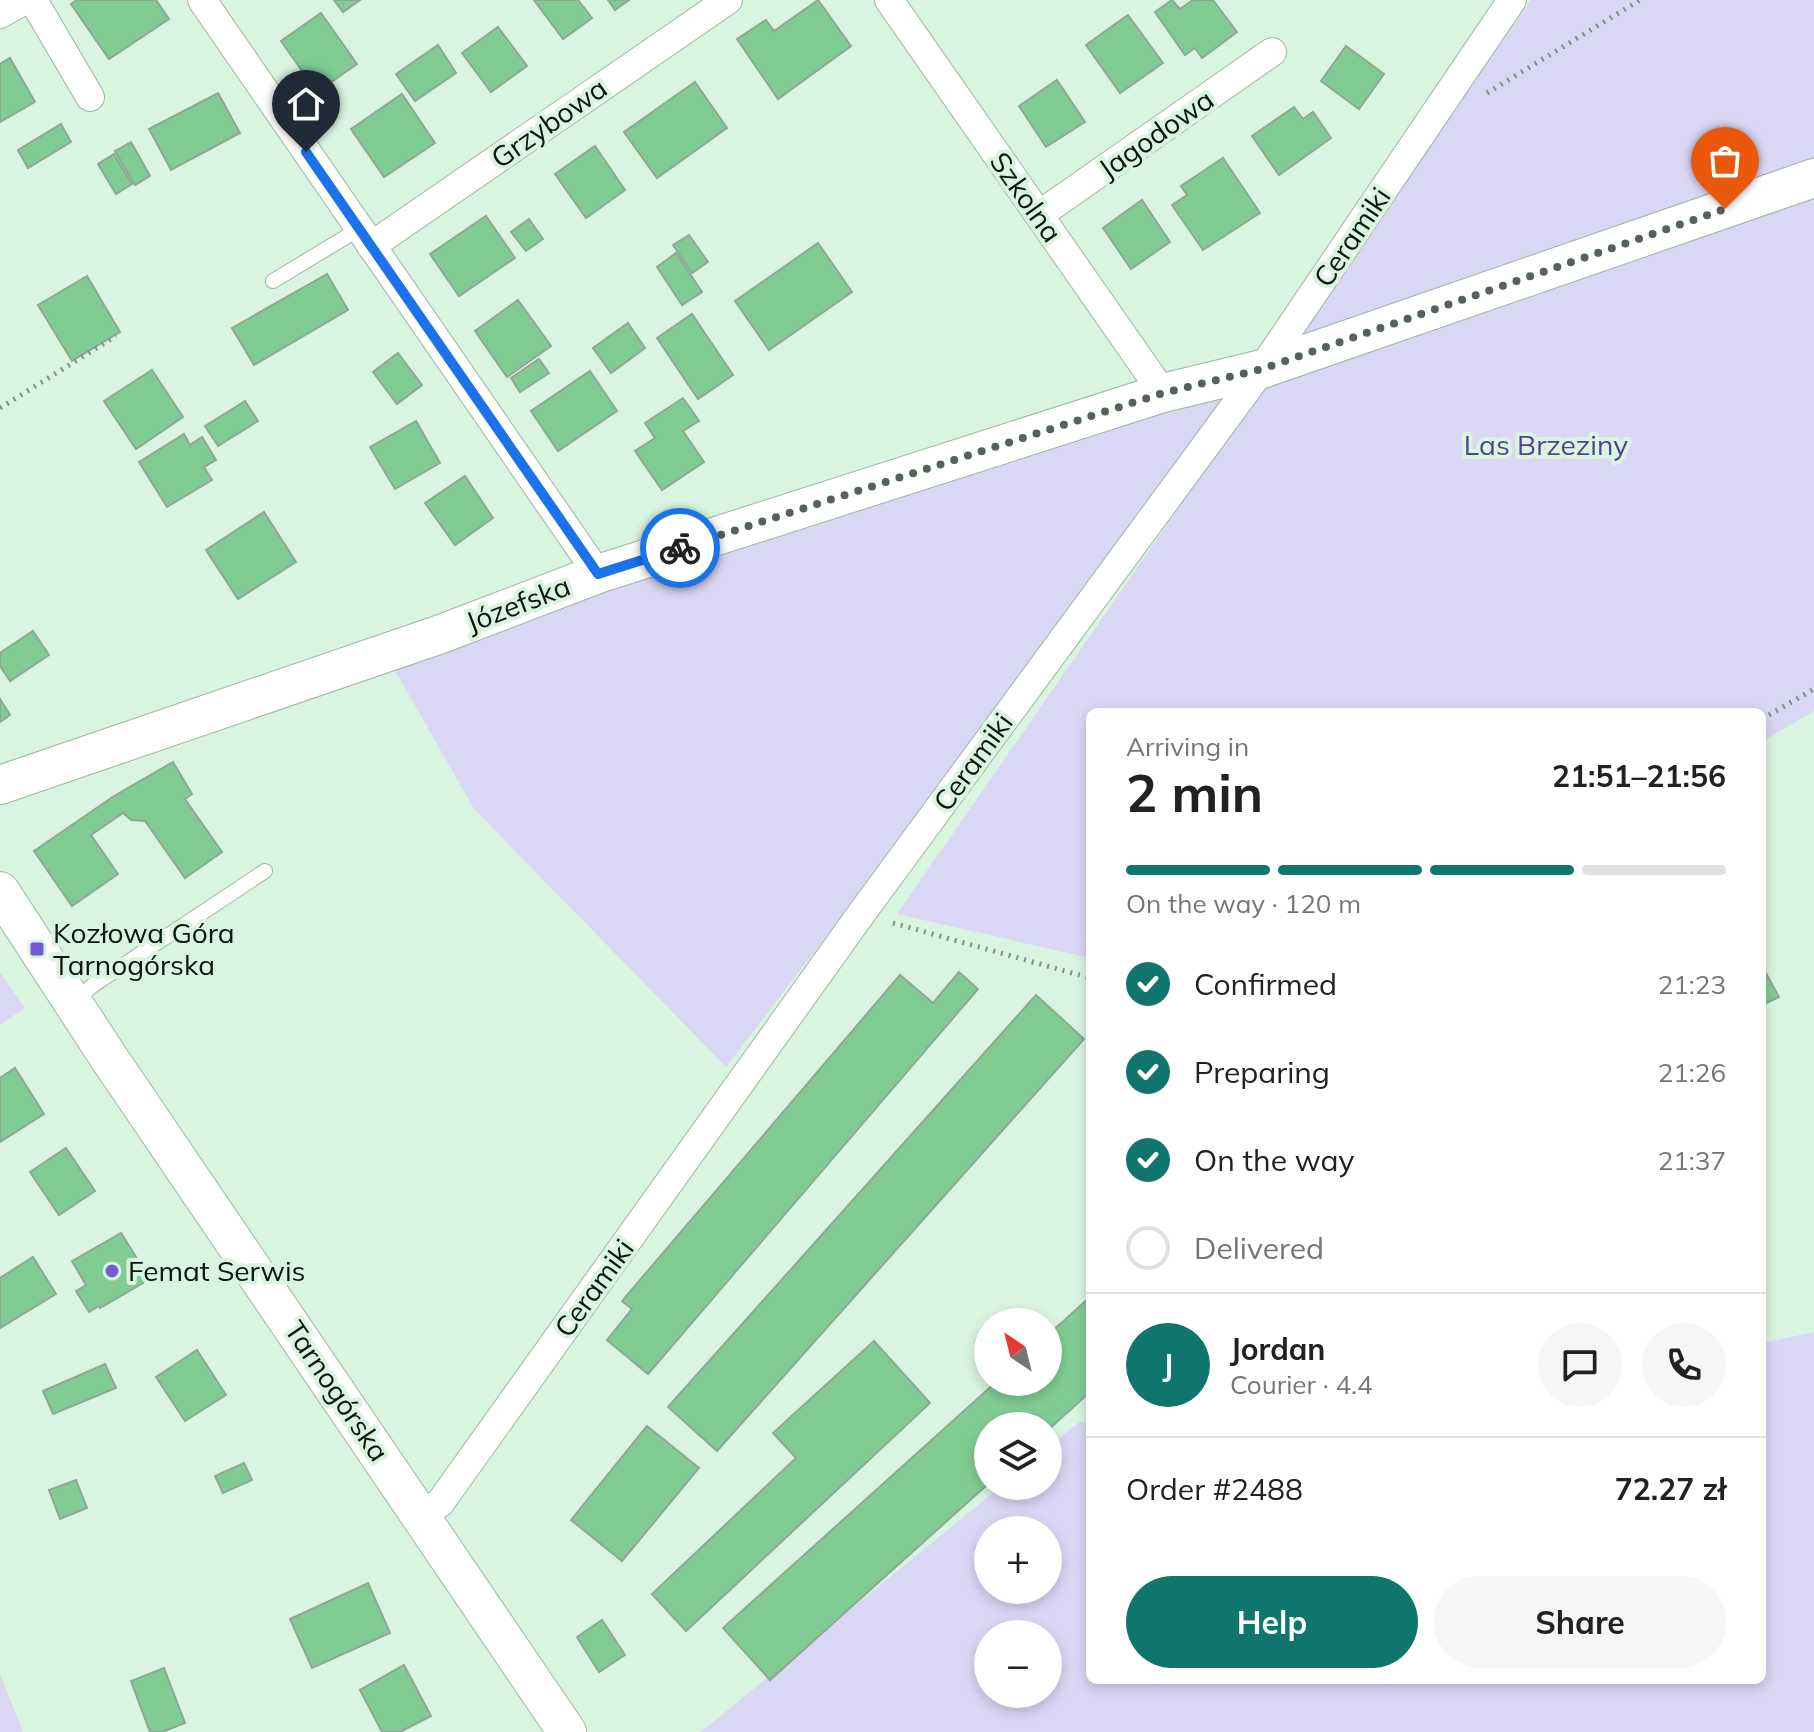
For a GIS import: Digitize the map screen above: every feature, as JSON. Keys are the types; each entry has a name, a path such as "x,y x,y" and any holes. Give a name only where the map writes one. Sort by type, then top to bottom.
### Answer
{"street":[{"path":"0,14 25,0"},
{"path":"33,0 90,97"},
{"path":"202,0 598,574"},
{"name":"Grzybowa","path":"365,238 728,0"},
{"name":"Szkolna","path":"889,0 1163,393"},
{"name":"Ceramiki","path":"422,1514 440,1503 861,914 1262,369 1512,0"},
{"name":"Jagodowa","path":"1039,215 1272,52"},
{"name":"Józefska","path":"0,785 441,634 598,574 1163,393 1262,369 1814,178"},
{"name":"Tarnogórska","path":"0,891 567,1732"}],"lane":[{"path":"273,281 365,238"},
{"path":"73,1003 92,986 265,871"}],"path":[{"path":"1486,94 1640,0"},
{"path":"0,408 116,336"},
{"path":"1766,717 1814,689"},
{"path":"861,914 1086,977"}],"green space":[{"name":"Las Brzeziny","path":"1531,0 1814,0 1814,711 1766,740 1766,708 1086,708 1086,957 897,914"},
{"path":"1262,369 726,1067 474,809 384,651"},
{"path":"0,972 25,1008 0,1025"},
{"path":"1814,1332 1814,1732 701,1732 984,1500 1062,1500 1062,1436 1078,1423 1086,1422 1086,1684 1766,1684 1766,1342"},
{"path":"0,1674 23,1732 0,1732"}],"building":[{"path":"77,0 156,0 169,19 109,59 71,4"},
{"path":"334,0 360,0 343,12"},
{"path":"534,0 578,0 592,18 563,39"},
{"path":"608,0 629,0 615,10"},
{"path":"818,0 851,46 778,99 737,39 766,20 774,31"},
{"path":"1172,0 1180,9 1193,0 1213,0 1237,32 1202,58 1195,48 1185,55 1155,12"},
{"path":"321,13 357,64 317,92 281,41"},
{"path":"1128,15 1163,63 1120,93 1086,45"},
{"path":"498,27 527,66 491,92 462,53"},
{"path":"438,45 456,73 415,101 396,74"},
{"path":"1346,46 1384,74 1359,109 1321,81"},
{"path":"10,58 35,102 0,122 0,64"},
{"path":"1057,80 1085,122 1046,147 1019,106"},
{"path":"695,82 727,128 657,178 624,132"},
{"path":"218,93 240,133 171,170 149,129"},
{"path":"402,94 435,143 384,177 351,129"},
{"path":"1294,107 1303,119 1313,112 1331,138 1279,175 1252,136"},
{"path":"61,124 71,142 28,168 18,150"},
{"path":"131,142 150,176 135,185 115,151"},
{"path":"595,146 625,190 586,218 555,174"},
{"path":"114,154 132,184 116,194 98,164"},
{"path":"1223,158 1260,213 1203,250 1172,205 1187,195 1181,186"},
{"path":"1142,200 1170,242 1131,269 1103,228"},
{"path":"486,216 515,258 459,296 430,254"},
{"path":"529,219 543,239 526,251 511,232"},
{"path":"689,235 708,262 692,273 673,245"},
{"path":"818,243 852,292 769,350 735,301"},
{"path":"676,253 702,292 682,305 657,267"},
{"path":"327,274 348,310 254,365 232,328"},
{"path":"87,276 120,332 72,361 38,305"},
{"path":"518,300 551,346 507,377 475,331"},
{"path":"692,314 733,375 698,399 657,338"},
{"path":"628,323 645,348 611,373 593,348"},
{"path":"398,353 422,385 397,404 373,372"},
{"path":"539,359 549,373 520,392 511,378"},
{"path":"152,370 183,417 136,449 104,401"},
{"path":"590,371 617,411 558,451 531,411"},
{"path":"683,398 699,421 683,431 704,462 662,490 635,451 655,438 645,423"},
{"path":"245,401 258,421 218,446 205,426"},
{"path":"416,421 440,463 395,489 370,447"},
{"path":"184,434 190,445 202,437 216,460 204,467 212,480 167,507 139,462"},
{"path":"465,476 493,518 455,545 425,503"},
{"path":"264,512 296,562 238,599 206,550"},
{"path":"33,631 49,655 10,681 0,666 0,653"},
{"path":"0,699 10,715 0,722"},
{"path":"173,762 192,794 185,799 222,852 185,878 145,821 131,820 123,813 91,835 118,874 72,906 34,851 114,796"},
{"path":"959,972 978,989 648,1374 607,1340 632,1309 622,1301 900,975 933,1003"},
{"path":"1766,973 1779,997 1766,1003"},
{"path":"1036,995 1084,1039 717,1451 668,1407"},
{"path":"15,1068 44,1114 0,1142 0,1078"},
{"path":"66,1148 95,1191 59,1215 30,1172"},
{"path":"121,1233 150,1279 89,1312 76,1291 86,1285 72,1261"},
{"path":"33,1257 56,1294 0,1328 0,1278"},
{"path":"1086,1301 1086,1396 1062,1417 1062,1412 974,1412 974,1497 770,1680 723,1628 980,1396 1062,1396 1062,1322"},
{"path":"874,1341 930,1403 686,1631 652,1594 796,1458 773,1433"},
{"path":"197,1350 226,1395 185,1421 156,1377"},
{"path":"105,1364 116,1388 53,1414 43,1391"},
{"path":"647,1426 699,1468 622,1561 571,1520"},
{"path":"244,1463 252,1480 223,1493 215,1476"},
{"path":"76,1480 87,1508 60,1519 49,1490"},
{"path":"368,1583 390,1633 312,1668 290,1619"},
{"path":"602,1620 625,1655 599,1672 577,1637"},
{"path":"404,1665 431,1716 400,1732 382,1732 360,1690"},
{"path":"164,1668 185,1723 162,1732 150,1732 131,1681"}],"way so far":[{"path":"680,548 1163,393 1262,369 1725,209"}],"place":[{"name":"Kozłowa Góra Tarnogórska","path":"37,949"},
{"name":"Femat Serwis","path":"112,1271"}],"route":[{"path":"306,152 598,574 680,548"}]}
